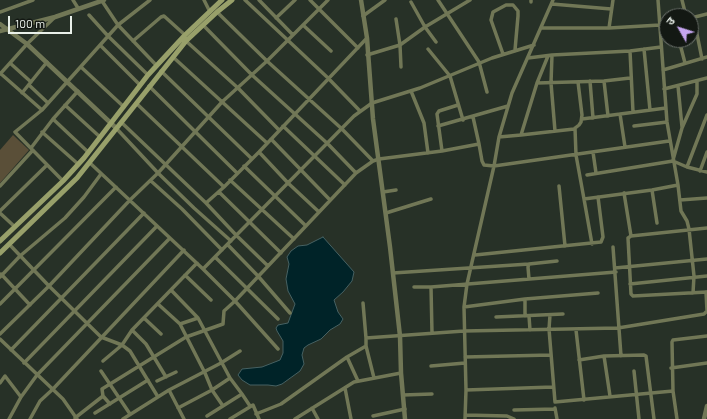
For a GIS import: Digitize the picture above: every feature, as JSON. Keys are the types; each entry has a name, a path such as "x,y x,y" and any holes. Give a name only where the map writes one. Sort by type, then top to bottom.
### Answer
{"main road":[{"path":"0,241 63,181 111,124 148,75 185,35 222,0"},
{"path":"0,253 90,163 149,86 186,41 202,25 232,0"}],"street":[{"path":"0,12 33,0"},
{"path":"73,0 78,8"},
{"path":"63,181 15,132 42,110 118,25 150,0"},
{"path":"204,0 210,12"},
{"path":"245,0 328,78 360,112"},
{"path":"259,0 292,35"},
{"path":"276,18 295,0"},
{"path":"310,0 358,48"},
{"path":"0,334 49,286 130,200 166,166 222,102 267,61 328,0"},
{"path":"361,0 367,38 367,55 372,104 400,336 401,373 405,419"},
{"path":"363,16 384,0"},
{"path":"438,0 446,14 480,62 487,92"},
{"path":"367,55 400,45 462,2 470,0"},
{"path":"609,28 613,0"},
{"path":"658,0 659,12"},
{"path":"0,31 55,17 78,8 103,1 118,25 157,66"},
{"path":"410,2 436,42"},
{"path":"514,419 507,416 465,418 466,390 464,307 467,284 494,166 499,137 512,92 553,2 611,9"},
{"path":"503,54 491,20 493,12 506,5 513,5 518,11 514,50"},
{"path":"217,12 267,61 342,129 373,161"},
{"path":"89,15 148,75"},
{"path":"133,41 164,16 185,35"},
{"path":"42,110 0,74 27,44 55,17"},
{"path":"396,19 400,45 400,66"},
{"path":"0,24 27,44 78,91 116,128 158,173 231,241"},
{"path":"202,25 252,75 328,144 356,173"},
{"path":"303,25 330,51"},
{"path":"541,28 609,28 659,25"},
{"path":"206,203 219,192 271,139 367,38"},
{"path":"186,41 238,88 279,130"},
{"path":"699,44 702,59"},
{"path":"100,45 140,85"},
{"path":"203,269 360,112 372,104 412,91 480,62 514,50 534,45"},
{"path":"528,58 550,55 630,51 659,47"},
{"path":"661,48 666,122 678,185 680,211 687,221 689,229 694,276 693,293"},
{"path":"681,48 685,63"},
{"path":"428,49 450,76 463,120"},
{"path":"644,49 650,110"},
{"path":"630,51 630,78 633,112"},
{"path":"550,55 550,83 555,131"},
{"path":"521,135 537,84 550,55"},
{"path":"173,57 267,143"},
{"path":"663,70 707,57"},
{"path":"22,93 47,62"},
{"path":"10,63 48,103"},
{"path":"81,67 124,107"},
{"path":"161,71 251,158"},
{"path":"537,84 604,81 630,78"},
{"path":"664,89 707,78"},
{"path":"590,81 593,118"},
{"path":"604,81 608,116"},
{"path":"673,161 682,128 697,94 697,81"},
{"path":"499,137 575,128 582,119 578,82"},
{"path":"149,86 237,173"},
{"path":"678,86 682,128"},
{"path":"0,186 32,149 52,119 78,91"},
{"path":"412,91 424,122 428,153"},
{"path":"136,103 224,187"},
{"path":"442,151 437,114 458,105"},
{"path":"65,106 100,137"},
{"path":"438,126 508,106"},
{"path":"582,119 666,108"},
{"path":"620,114 625,147"},
{"path":"687,167 707,115"},
{"path":"473,116 484,165 494,166 669,141"},
{"path":"52,119 88,152"},
{"path":"121,122 206,203 236,236 268,266"},
{"path":"634,126 666,122"},
{"path":"283,126 345,185"},
{"path":"575,128 576,155 592,244"},
{"path":"42,132 78,164"},
{"path":"271,139 330,200"},
{"path":"110,404 103,396 102,389 186,337 223,324 223,312 356,173 373,161 479,144"},
{"path":"258,152 319,212"},
{"path":"593,152 596,173"},
{"path":"700,171 707,152"},
{"path":"587,175 673,161 687,167 707,172"},
{"path":"90,163 184,250 235,301 278,349"},
{"path":"15,227 0,212 47,165"},
{"path":"244,166 306,226"},
{"path":"30,305 1,275 20,256 65,218 84,197 101,174"},
{"path":"230,180 294,238"},
{"path":"151,181 182,209 222,250"},
{"path":"584,199 678,185"},
{"path":"559,186 565,246"},
{"path":"0,304 116,187"},
{"path":"383,192 396,190"},
{"path":"652,190 657,223"},
{"path":"219,192 281,253"},
{"path":"366,338 464,331 618,328 704,314 707,311 706,292 633,296 630,292 628,238 631,236 624,193"},
{"path":"474,255 601,242 603,237 598,197"},
{"path":"680,200 707,198"},
{"path":"386,213 431,200"},
{"path":"11,350 144,213"},
{"path":"24,363 157,226"},
{"path":"631,236 707,228"},
{"path":"9,419 21,397 37,375 170,238"},
{"path":"9,244 34,271 102,337 122,345 130,351 158,397"},
{"path":"228,245 258,276 290,313"},
{"path":"613,247 616,270 618,328 621,356"},
{"path":"30,419 40,401 184,250"},
{"path":"215,257 278,319"},
{"path":"414,287 529,279 707,259"},
{"path":"393,273 557,261"},
{"path":"102,361 122,345 132,330 197,263"},
{"path":"529,279 528,267 530,264"},
{"path":"185,275 211,300"},
{"path":"630,284 694,276 707,276"},
{"path":"431,287 432,333"},
{"path":"171,290 198,318 221,364 250,406 253,405 259,419"},
{"path":"464,307 525,299 598,293"},
{"path":"525,299 530,330"},
{"path":"364,303 366,346 374,378"},
{"path":"158,304 180,324 212,390 224,406"},
{"path":"550,314 548,329 557,419"},
{"path":"496,317 563,314"},
{"path":"144,318 162,334"},
{"path":"180,324 198,318"},
{"path":"132,330 146,344 155,356 166,377"},
{"path":"576,330 584,400"},
{"path":"677,419 671,368 672,342 673,340 707,336"},
{"path":"0,339 66,402 76,419 103,396"},
{"path":"256,414 281,404 347,357 366,346"},
{"path":"123,419 169,390 205,373 240,351"},
{"path":"579,360 604,356 642,354 646,356 654,419"},
{"path":"465,356 551,355"},
{"path":"604,356 610,396"},
{"path":"347,357 358,381"},
{"path":"431,366 465,363"},
{"path":"671,368 707,363"},
{"path":"101,371 130,414"},
{"path":"634,371 639,419"},
{"path":"157,381 176,372"},
{"path":"295,419 344,388 358,381 401,373"},
{"path":"0,374 5,376 21,397"},
{"path":"0,383 5,376"},
{"path":"178,408 212,390 230,378"},
{"path":"95,413 148,380"},
{"path":"466,390 553,387"},
{"path":"344,388 351,419"},
{"path":"169,390 184,419"},
{"path":"555,402 673,391"},
{"path":"207,416 242,394"},
{"path":"403,394 432,394"},
{"path":"230,418 250,406"},
{"path":"705,418 707,406"},
{"path":"312,408 318,419"},
{"path":"374,416 404,409"},
{"path":"514,410 555,409"}],"shaded area":[{"path":"13,135 29,150 0,183 0,150"}],"water":[{"path":"323,237 354,272 352,281 334,300 338,312 343,319 340,324 330,330 321,339 304,348 302,355 304,364 300,371 282,384 276,386 250,385 242,380 238,375 242,369 262,367 280,360 283,353 283,341 276,328 278,325 288,323 295,304 288,291 286,279 289,264 287,257 291,251 298,246 307,245"}]}
